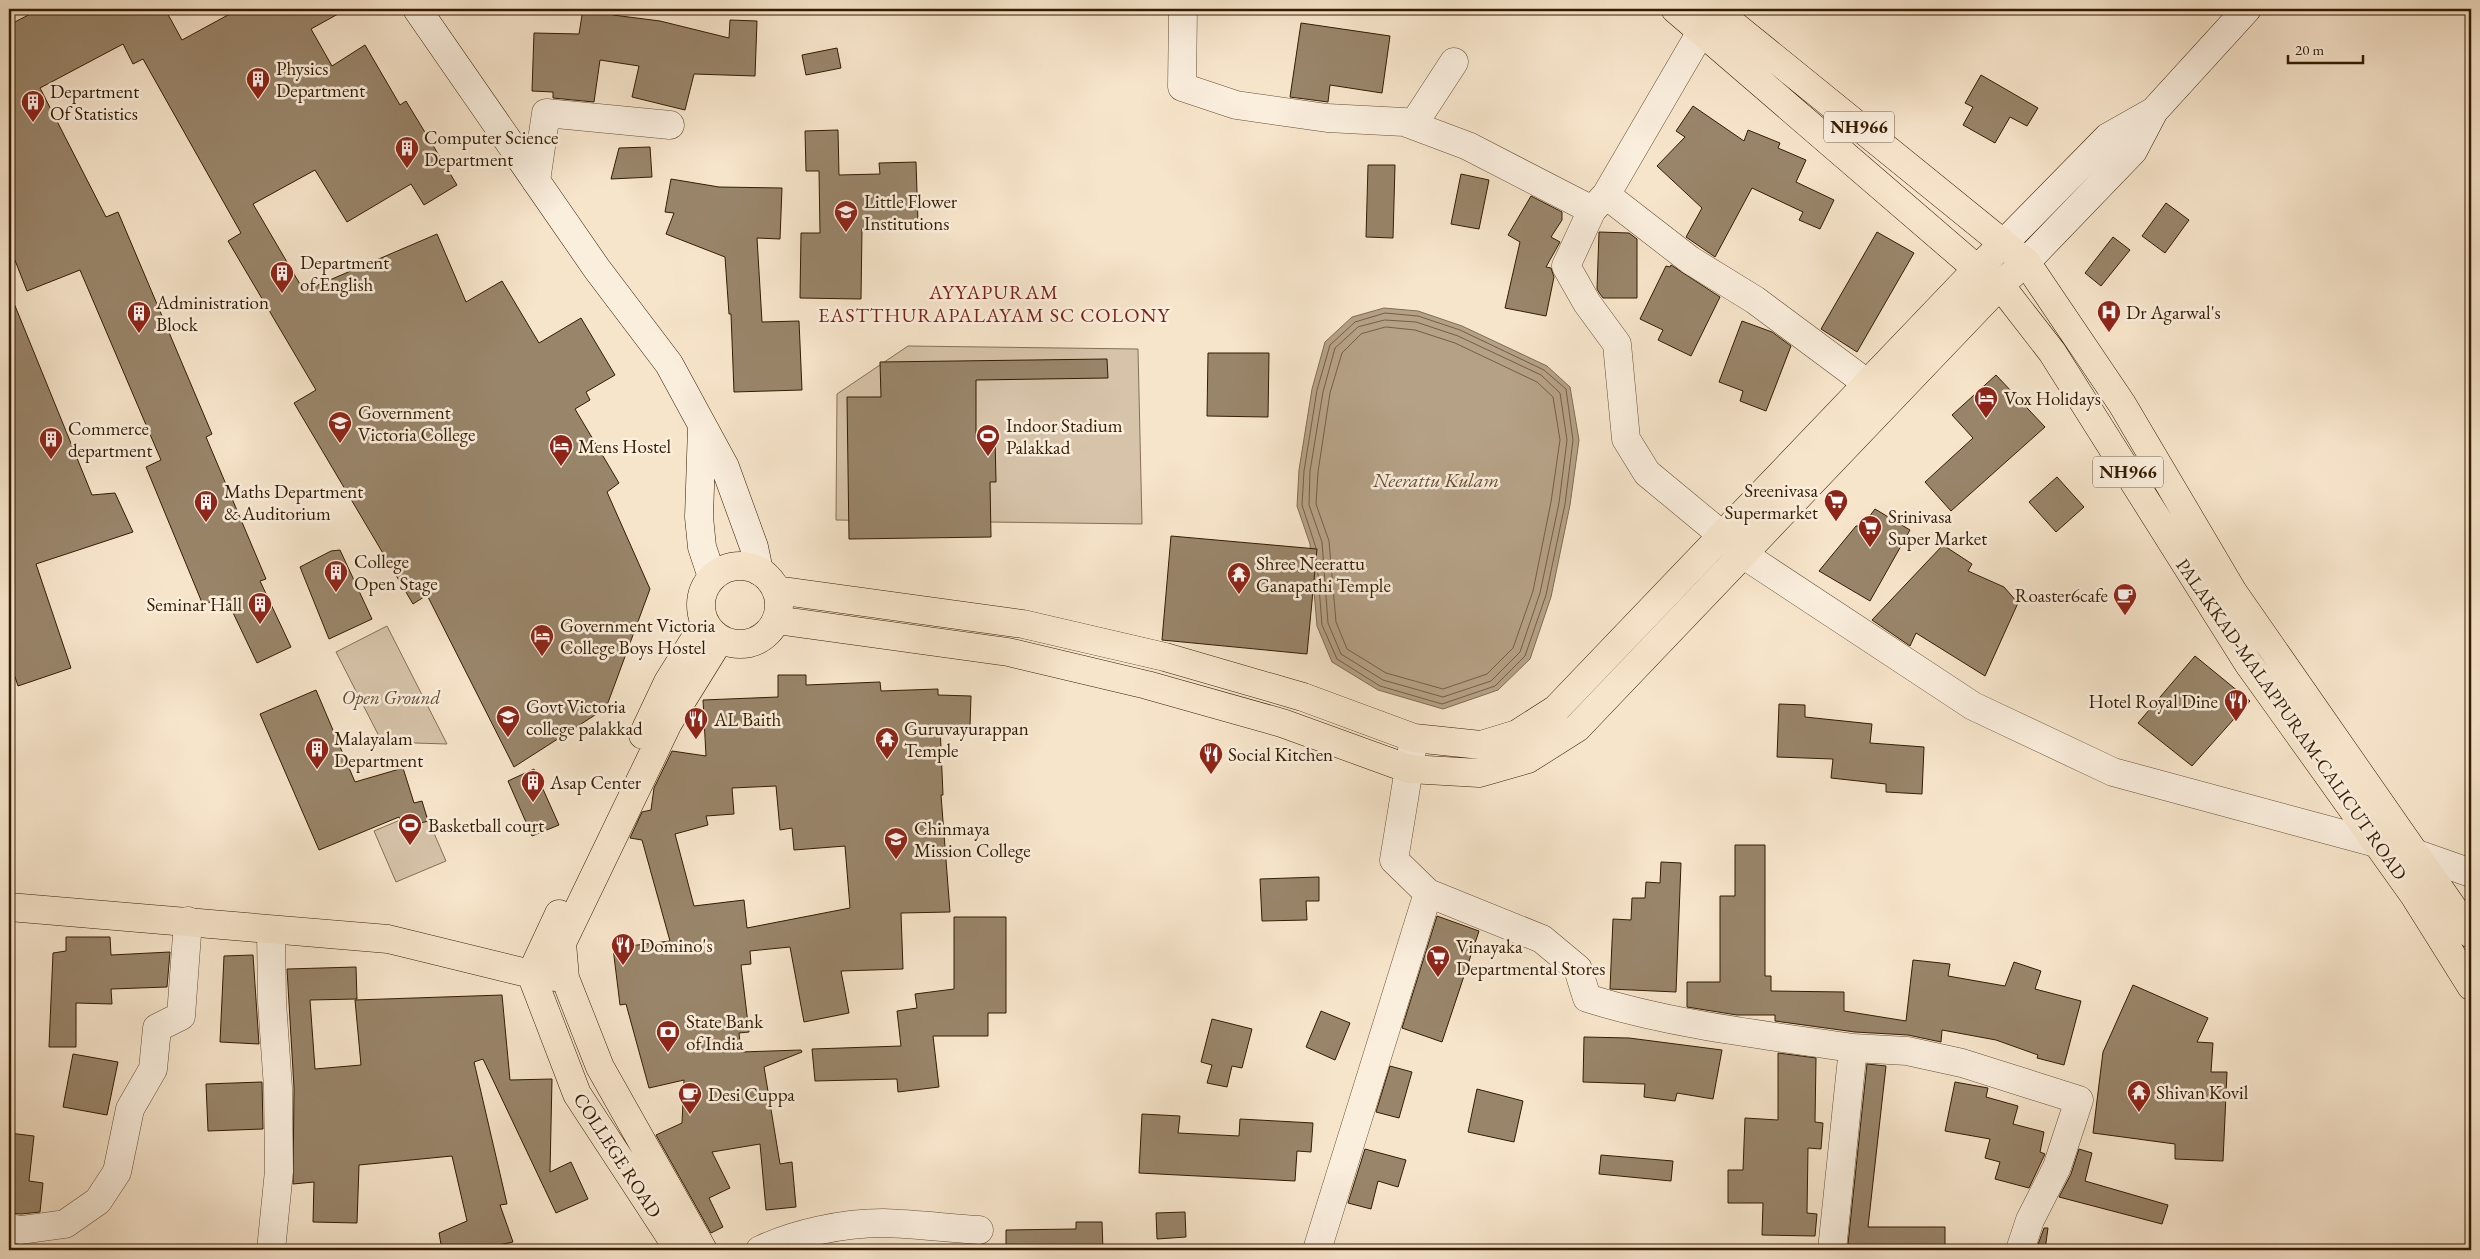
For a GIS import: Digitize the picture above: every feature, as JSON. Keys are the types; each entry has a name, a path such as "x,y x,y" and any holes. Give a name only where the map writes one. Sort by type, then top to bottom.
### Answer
{"main road":[{"name":"PALAKKAD-MALAPPURAM-CALICUT ROAD","path":"1675,9 1977,269 2000,285 2057,360 2248,663 2414,895 2471,986"},
{"name":"PALAKKAD-MALAPPURAM-CALICUT ROAD","path":"1715,9 2026,262 2122,404 2233,592 2471,934"},
{"path":"768,581 779,604 776,620 767,633 752,642 736,644 713,631 701,607 703,591 712,577 726,568 743,566 768,581 815,594 1032,626 1165,657 1303,697 1414,738 1481,744 1517,734 1556,708 2003,244"},
{"path":"776,620 1008,652 1147,685 1282,724 1409,768 1479,774 1528,759 1577,728 2000,285 2026,262"},
{"path":"531,974 668,682 713,631"},
{"name":"COLLEGE ROAD","path":"703,1250 600,1067 565,978 562,942 713,631"},
{"path":"9,906 388,939 531,974 565,978"},
{"name":"COLLEGE ROAD","path":"531,974 577,1094 679,1250"}],"street":[{"path":"417,9 597,269 669,364 725,467 768,581"},
{"path":"1183,9 1182,87 1236,105 1327,118 1404,122 1468,146 1599,202 1755,300 1868,384"},
{"path":"2026,262 2133,151 2154,111 2247,9"},
{"path":"1701,32 1599,202 1566,266 1587,303 1617,344 1626,439 1647,472 1744,555 1973,706 2113,772 2417,854 2471,873"},
{"path":"1413,125 1454,62"},
{"path":"2003,244 2108,137 2154,111"},
{"path":"536,181 546,113 670,125"},
{"path":"702,425 699,517 702,547 712,577"},
{"path":"1414,738 1394,860 1428,893 1542,939 1578,969 1587,998 1628,1011 1704,1026 1853,1048 1907,1051 1962,1063 2079,1100 2057,1167 2030,1220 2020,1250"},
{"path":"1317,1250 1428,893"},
{"path":"9,1228 21,1230 65,1224 98,1201 117,1172 130,1109 153,1070 157,1028 181,1016 188,921"},
{"path":"271,930 272,1002 278,1088 279,1171 272,1250"},
{"path":"1832,1250 1840,1156 1853,1048"},
{"path":"760,1250 773,1244 831,1229 882,1223 979,1230"}],"green space":[{"name":"Indoor Stadium Palakkad","path":"908,346 1138,349 1142,524 836,520 837,394"},
{"name":"Open Ground","path":"387,626 447,744 382,742 336,652"},
{"name":"Basketball court","path":"424,810 446,861 396,882 374,831"}],"water":[{"name":"Neerattu Kulam","path":"1384,308 1418,311 1462,326 1547,366 1570,387 1579,440 1570,505 1551,597 1530,659 1498,690 1443,709 1378,690 1332,662 1317,626 1310,544 1297,506 1299,470 1312,389 1325,342 1352,317"}],"building":[{"path":"40,9 165,9 182,40 239,9 347,9 311,29 332,66 365,45 400,105 406,101 457,185 424,205 411,184 347,222 315,170 253,204 304,291 437,234 466,302 502,281 539,343 581,318 615,375 586,392 590,400 575,409 619,483 607,492 650,589 606,708 514,767 427,595 413,604 294,403 316,390 228,241 241,233 143,59 133,64 123,44 40,88 106,217 118,212 212,434 206,437 266,579 260,581 291,647 257,663 225,596 203,605 146,467 161,460 80,270 27,291 9,245 9,25"},
{"path":"583,9 614,9 613,15 660,21 729,38 730,20 757,21 755,76 694,74 685,110 632,97 639,66 600,60 594,102 553,98 553,92 532,91 534,33 579,34"},
{"path":"1301,23 1390,36 1382,93 1330,85 1328,102 1290,97"},
{"path":"837,48 841,68 806,75 802,55"},
{"path":"1981,75 2038,108 2027,126 2010,117 1995,143 1963,125 1973,107 1965,103"},
{"path":"1693,106 1744,141 1748,130 1780,143 1778,148 1806,160 1796,182 1834,200 1820,229 1799,220 1803,212 1752,188 1715,257 1686,237 1702,208 1657,166 1685,137 1676,131"},
{"path":"838,130 839,175 880,174 879,163 916,162 918,222 868,224 868,229 862,229 861,299 800,298 801,233 820,233 819,171 806,171 805,131"},
{"path":"650,147 652,177 611,179 619,148"},
{"path":"1368,165 1395,165 1393,238 1366,237"},
{"path":"1461,174 1489,180 1479,229 1451,224"},
{"path":"671,179 719,187 782,188 780,239 757,238 762,322 799,321 802,390 734,392 731,314 729,314 725,257 666,234 674,213 665,212"},
{"path":"1531,196 1562,212 1562,220 1551,237 1560,242 1546,267 1551,268 1554,277 1546,316 1505,308 1520,242 1508,235"},
{"path":"2166,203 2189,220 2165,253 2142,236"},
{"path":"1599,232 1629,233 1637,239 1637,298 1603,298 1597,289"},
{"path":"1877,232 1914,253 1857,352 1821,329"},
{"path":"2113,237 2130,250 2101,286 2085,273"},
{"path":"1671,265 1720,297 1691,356 1658,340 1663,330 1640,319 1666,266 1670,267"},
{"path":"9,291 92,495 115,493 133,532 36,564 71,668 18,686 9,659"},
{"path":"1742,321 1772,332 1791,346 1766,411 1740,401 1743,391 1719,382"},
{"path":"1208,353 1269,353 1268,417 1207,416"},
{"path":"1107,359 1108,378 976,380 976,438 995,437 996,482 990,482 991,537 849,539 847,397 881,397 880,362"},
{"path":"1996,375 2045,427 1951,511 1925,482 1973,438 1952,415"},
{"path":"2057,477 2084,507 2056,532 2029,502"},
{"path":"1875,509 1910,530 1870,601 1819,571 1856,526 1862,526"},
{"name":"Shree Neerattu Ganapathi Temple","path":"1171,536 1317,549 1307,654 1162,640"},
{"path":"1943,545 1972,564 1968,571 2004,587 2018,603 1985,676 1916,633 1910,646 1872,620"},
{"name":"College Open Stage","path":"340,550 372,619 329,639 300,567 331,551"},
{"path":"2195,656 2250,701 2192,766 2138,723"},
{"path":"778,675 806,675 806,685 880,682 881,691 938,689 938,695 971,696 970,726 940,725 943,795 941,795 950,912 901,913 903,969 841,971 849,1013 804,1022 790,947 750,951 751,964 741,965 749,1032 739,1033 741,1052 801,1050 802,1052 764,1067 780,1164 792,1162 796,1207 766,1210 760,1144 712,1152 730,1188 709,1198 723,1227 711,1233 656,1135 682,1123 684,1080 649,1088 626,1004 620,1005 613,948 670,941 642,840 630,838 642,812 651,810 654,788 672,751 706,756 703,700 778,697","holes":["776,786 780,830 792,828 794,850 845,846 850,908 747,928 744,900 694,906 675,834 708,825 706,816 734,814 732,788"]},
{"name":"Malayalam Department","path":"316,690 355,782 403,768 414,803 422,801 428,821 403,828 399,817 319,850 260,714"},
{"path":"1779,704 1805,705 1805,717 1872,724 1870,743 1924,747 1922,794 1886,792 1886,784 1831,778 1833,759 1777,757"},
{"name":"Asap Center","path":"534,769 559,825 532,836 508,781"},
{"path":"1735,845 1765,845 1765,976 1771,976 1771,991 1844,992 1844,1011 1906,1021 1913,960 1950,964 1948,976 2005,986 2014,962 2041,971 2035,989 2081,1001 2064,1065 2037,1058 2038,1055 1996,1040 1942,1030 1941,1042 1908,1035 1855,1032 1775,1021 1775,1015 1737,1015 1687,1007 1687,982 1720,982 1720,896 1735,896"},
{"path":"1661,862 1681,863 1676,992 1610,989 1613,919 1631,920 1632,898 1645,898 1646,882 1660,883"},
{"path":"1319,877 1319,901 1306,901 1307,920 1262,921 1260,879"},
{"name":"Vinayaka Departmental Stores","path":"1437,916 1479,931 1442,1042 1402,1028"},
{"path":"954,917 1006,917 1006,1013 988,1013 988,1036 933,1036 939,1087 898,1092 897,1079 815,1081 812,1049 901,1046 897,1011 917,1008 915,994 954,989"},
{"path":"66,937 110,937 111,955 170,952 167,987 111,989 112,1004 76,1003 76,1047 49,1047 53,953 66,951"},
{"path":"253,955 259,1044 220,1042 224,956"},
{"path":"356,967 357,999 310,1000 315,1069 361,1065 355,1000 502,995 510,1080 552,1079 550,1172 571,1162 588,1199 556,1213 483,1059 474,1062 507,1204 500,1205 513,1242 475,1250 442,1250 439,1233 467,1221 452,1156 359,1165 357,1223 313,1222 314,1182 293,1184 294,1088 287,969"},
{"path":"2133,985 2208,1018 2197,1042 2213,1043 2211,1072 2227,1072 2223,1161 2175,1159 2175,1144 2093,1133 2103,1052"},
{"path":"1321,1011 1350,1023 1335,1060 1306,1047"},
{"path":"1212,1019 1252,1029 1242,1068 1232,1066 1227,1087 1207,1083 1212,1065 1201,1062"},
{"path":"1584,1037 1629,1038 1722,1050 1713,1099 1677,1093 1675,1101 1644,1097 1645,1084 1583,1082"},
{"path":"1778,1053 1816,1058 1815,1122 1823,1123 1821,1149 1808,1148 1807,1213 1817,1214 1815,1236 1762,1235 1763,1203 1728,1203 1728,1170 1743,1170 1745,1118 1778,1120"},
{"path":"73,1054 118,1062 107,1115 63,1107"},
{"path":"1867,1064 1886,1066 1868,1227 1945,1227 1945,1250 1862,1250 1862,1247 1848,1244"},
{"path":"1390,1066 1412,1072 1399,1118 1376,1112"},
{"path":"262,1082 263,1129 208,1131 206,1084"},
{"path":"1955,1082 1988,1088 1986,1097 2018,1106 2013,1124 2044,1132 2040,1152 2045,1154 2029,1188 1995,1179 2000,1162 1985,1158 1990,1139 1945,1131"},
{"path":"1477,1089 1523,1101 1514,1142 1468,1132"},
{"path":"1142,1114 1180,1116 1178,1133 1239,1136 1240,1119 1313,1123 1311,1152 1297,1151 1295,1181 1139,1173"},
{"path":"9,1133 34,1136 29,1181 43,1183 40,1212 9,1213"},
{"path":"1365,1149 1406,1160 1398,1187 1378,1181 1371,1209 1348,1203"},
{"path":"2079,1149 2092,1153 2085,1181 2168,1205 2162,1224 2059,1197 2071,1174"},
{"path":"1601,1155 1673,1161 1671,1181 1599,1174"},
{"path":"1185,1212 1186,1237 1157,1239 1156,1213"},
{"path":"1076,1222 1102,1222 1103,1250 1006,1250 1006,1230 1076,1229"},
{"path":"2044,1228 2048,1228 2045,1250 2036,1250"}],"place":[{"name":"Physics Department","path":"258,100"},
{"name":"Department Of Statistics","path":"33,123"},
{"name":"Computer Science Department","path":"407,169"},
{"name":"Little Flower Institutions","path":"846,233"},
{"name":"Department of English","path":"282,294"},
{"name":"Dr Agarwal's","path":"2109,333"},
{"name":"Administration Block","path":"139,334"},
{"name":"Vox Holidays","path":"1986,419"},
{"name":"Government Victoria College","path":"340,444"},
{"name":"Indoor Stadium Palakkad","path":"988,457"},
{"name":"Commerce department","path":"51,460"},
{"name":"Mens Hostel","path":"561,467"},
{"name":"Sreenivasa Supermarket","path":"1836,522"},
{"name":"Maths Department & Auditorium","path":"206,523"},
{"name":"Srinivasa Super Market","path":"1870,548"},
{"name":"College Open Stage","path":"336,593"},
{"name":"Shree Neerattu Ganapathi Temple","path":"1239,595"},
{"name":"Roaster6cafe","path":"2125,616"},
{"name":"Seminar Hall","path":"260,625"},
{"name":"Government Victoria College Boys Hostel","path":"542,657"},
{"name":"Hotel Royal Dine","path":"2236,722"},
{"name":"Govt Victoria college palakkad","path":"508,738"},
{"name":"AL Baith","path":"696,740"},
{"name":"Guruvayurappan Temple","path":"887,760"},
{"name":"Malayalam Department","path":"317,770"},
{"name":"Social Kitchen","path":"1211,775"},
{"name":"Asap Center","path":"533,803"},
{"name":"Basketball court","path":"410,846"},
{"name":"Chinmaya Mission College","path":"896,860"},
{"name":"Domino's","path":"623,966"},
{"name":"Vinayaka Departmental Stores","path":"1438,978"},
{"name":"State Bank of India","path":"668,1053"},
{"name":"Shivan Kovil","path":"2139,1113"},
{"name":"Desi Cuppa","path":"690,1115"}],"district":[{"name":"AYYAPURAM EASTTHURAPALAYAM SC COLONY","path":"994,304"}]}
